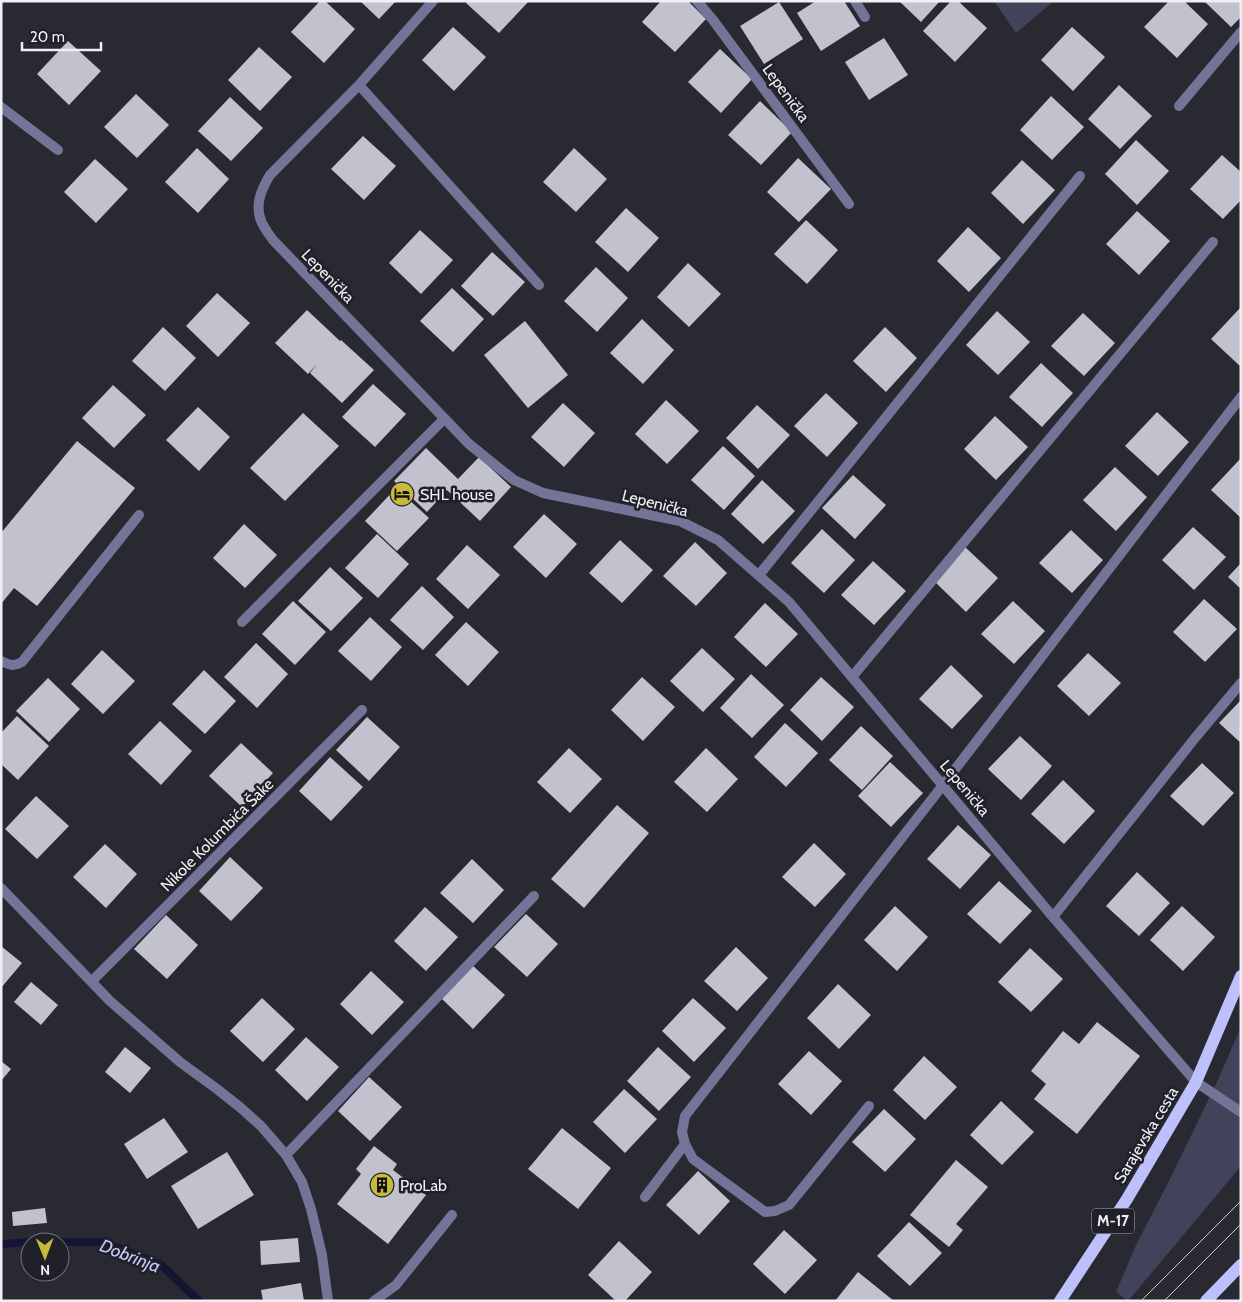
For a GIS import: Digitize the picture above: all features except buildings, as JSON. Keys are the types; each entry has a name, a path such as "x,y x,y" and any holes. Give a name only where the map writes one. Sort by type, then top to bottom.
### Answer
{"main road":[{"name":"Sarajevska cesta","path":"1060,1301 1127,1199 1196,1082 1241,976"},
{"path":"1206,1301 1241,1265"}],"street":[{"name":"Lepenička","path":"433,1 359,85 270,175 261,190 258,205 262,223 273,240 469,444 514,480 543,493 680,521 718,540 760,575 789,602 1053,917 1196,1082 1241,1112"},
{"name":"Lepenička","path":"698,1 849,204"},
{"path":"855,1 865,17"},
{"path":"1179,106 1241,32"},
{"path":"359,85 539,286"},
{"path":"1,107 58,150"},
{"path":"760,575 1080,176"},
{"path":"852,676 1213,242"},
{"path":"869,1106 789,1205 775,1211 765,1212 694,1159 685,1144 682,1132 685,1116 943,785 1241,397"},
{"path":"242,622 444,419"},
{"path":"1,661 16,665 22,662 140,514"},
{"path":"1053,917 1241,683"},
{"name":"Nikole Kolumbića Šake","path":"92,982 362,710"},
{"path":"1,888 110,1000 180,1062 217,1088 241,1108 261,1126 286,1155 302,1182 311,1209 322,1254 328,1301"},
{"path":"286,1155 534,896"},
{"path":"645,1197 685,1144"},
{"path":"374,1301 396,1285 452,1215"}],"shaded area":[{"path":"994,1 1054,1 1016,33"},
{"path":"1241,1027 1241,1166 1128,1301 1116,1292 1137,1243 1217,1082"}],"waterway":[{"name":"Dobrinja","path":"70,1242 103,1242 161,1265 199,1301"},
{"name":"Dobrinja","path":"1,1244 20,1243"}],"tram line":[{"path":"1141,1301 1241,1201"},
{"path":"1164,1301 1241,1224"}],"place":[{"name":"SHL house","path":"402,494"},
{"name":"ProLab","path":"382,1185"}]}
